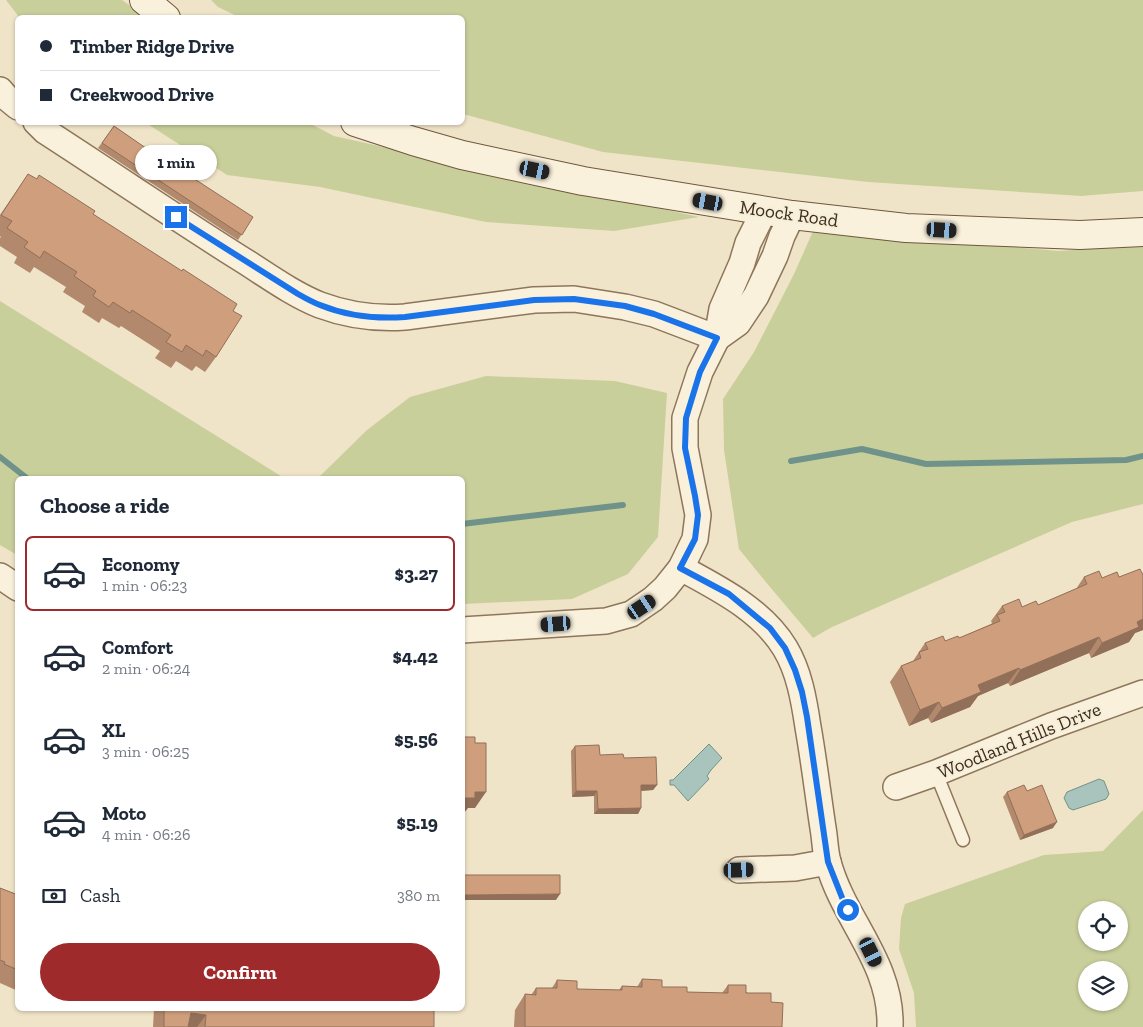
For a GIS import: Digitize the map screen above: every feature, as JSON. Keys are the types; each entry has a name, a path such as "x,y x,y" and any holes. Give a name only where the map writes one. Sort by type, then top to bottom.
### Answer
{"main road":[{"path":"144,0 162,15"},
{"name":"Moock Road","path":"364,125 462,155 583,181 792,215 906,228 979,232 1080,235 1143,232"}],"street":[{"path":"0,90 15,105"},
{"path":"40,125 209,239 298,294 320,305 350,314 386,318 534,300 574,299 625,306 654,314 717,338"},
{"path":"465,630 606,621 631,614 665,588 680,568 695,539 698,515 685,448 686,418 700,372 717,338 722,310 748,244 764,210"},
{"path":"717,338 738,323 756,296 792,215"},
{"path":"680,568 729,594 770,628 785,648 802,692 828,862 843,900 880,970 885,985 890,1027"},
{"path":"0,576 15,586"},
{"name":"Woodland Hills Drive","path":"896,787 936,774 1051,726 1143,693"},
{"path":"739,870 795,868 828,862"}],"lane":[{"path":"936,774 962,840"}],"green space":[{"path":"6,0 122,0 143,15 17,15"},
{"path":"211,0 1143,0 1143,191 1081,196 868,182 603,152 465,115 465,15 235,15 218,7"},
{"path":"149,125 313,125 334,136 699,217 614,231 486,222 320,187 227,175"},
{"path":"814,229 1059,251 1143,245 1143,504 1072,522 830,628 813,638 739,549 724,450 723,399 754,352 794,274"},
{"path":"0,301 281,476 15,476 15,554 0,545"},
{"path":"486,376 615,381 667,393 658,537 628,574 572,599 465,604 465,476 320,476 367,430 410,397"},
{"path":"1143,810 1143,1027 916,1027 914,993 899,949 901,918 905,904 1044,855 1103,851"}],"water":[{"path":"709,744 722,758 707,776 709,779 688,801 674,785 670,785 670,780 673,780"},
{"path":"1099,779 1104,781 1109,794 1106,799 1073,810 1069,808 1064,798 1067,792"}],"building":[{"path":"114,126 192,180 193,178 253,217 242,235 102,143"},
{"path":"28,174 37,179 39,175 95,211 93,214 237,304 233,311 242,316 216,357 206,350 203,356 186,345 182,352 166,342 171,335 132,310 130,313 113,302 109,307 93,296 96,291 74,276 77,272 44,251 40,258 24,247 28,242 7,228 12,221 1,215"},
{"path":"1140,569 1143,575 1143,619 1137,622 1139,627 1102,643 1099,637 1020,670 1019,668 978,685 981,692 942,708 939,702 920,710 901,666 921,658 919,652 928,649 925,643 943,636 945,641 958,636 959,638 1000,621 997,615 1005,612 1002,606 1019,599 1022,607 1036,601 1038,605 1087,584 1084,577 1099,571 1102,578 1117,572 1119,577"},
{"path":"465,737 475,737 475,743 486,743 486,792 475,792 475,798 465,798"},
{"path":"599,745 600,755 623,754 624,758 656,757 657,785 641,785 641,808 598,809 597,791 576,791 575,746"},
{"path":"1024,785 1027,791 1042,785 1057,822 1024,835 1007,792"},
{"path":"465,875 560,875 560,894 465,895"},
{"path":"0,888 15,894 15,969 0,960"},
{"path":"642,979 662,980 662,987 687,987 687,992 728,993 728,985 746,985 746,993 771,993 771,1002 783,1003 782,1027 525,1027 525,994 536,995 536,988 557,988 557,980 577,981 577,989 622,990 622,986 642,987"},
{"path":"164,1011 434,1011 434,1027 205,1027 206,1015 191,1013 188,1027 164,1027"}],"waterway":[{"path":"791,461 862,449 926,464 1126,460 1143,456"},
{"path":"0,457 24,476"},
{"path":"465,524 623,505"}],"route":[{"path":"176,217 298,294 320,305 350,314 386,318 405,317 534,300 574,299 625,306 654,314 717,338 700,372 686,418 685,448 698,515 695,539 680,568 729,594 770,628 785,648 802,692 828,862 848,910"}]}
